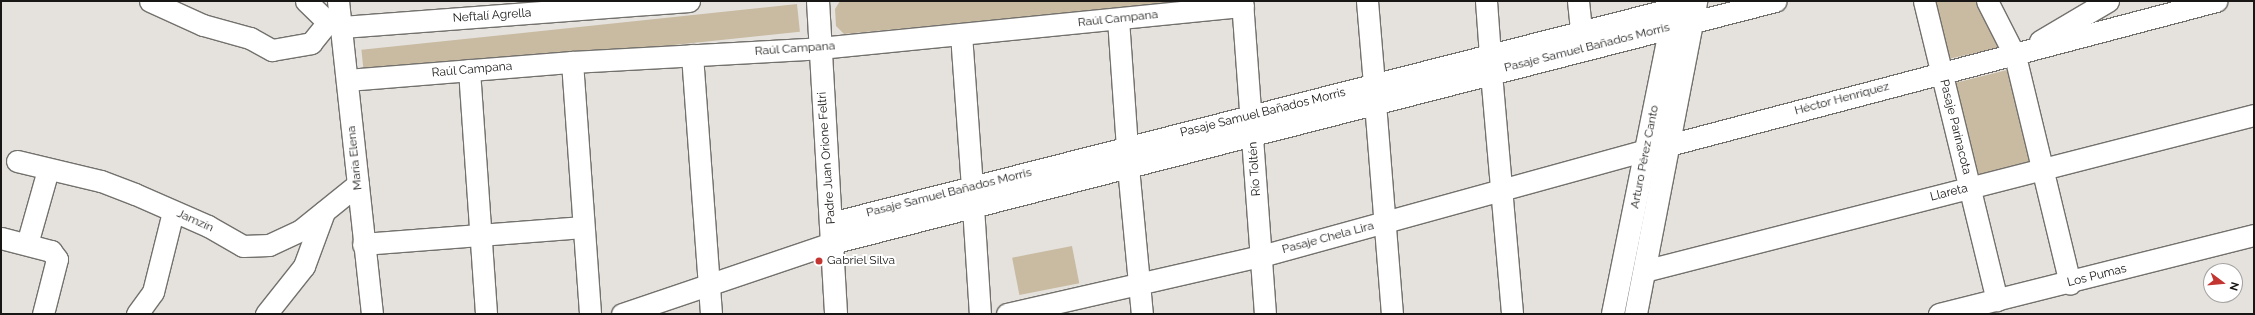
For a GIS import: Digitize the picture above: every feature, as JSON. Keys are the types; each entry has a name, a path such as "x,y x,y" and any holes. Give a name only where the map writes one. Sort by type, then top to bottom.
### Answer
{"street":[{"path":"150,1 203,24 250,38 272,50 311,43 335,24 306,1"},
{"name":"María Elena","path":"338,1 335,24 347,80 363,244 372,314"},
{"name":"Neftalí Agrella","path":"335,24 509,8 690,1"},
{"name":"Padre Juan Orione Feltri","path":"818,1 836,314"},
{"path":"1367,1 1392,314"},
{"path":"1486,1 1512,314"},
{"path":"1578,1 1581,32"},
{"path":"1686,9 1775,1"},
{"name":"Pasaje Parinacota","path":"1924,1 1997,300"},
{"path":"1987,1 2015,56 2044,169 2070,283"},
{"name":"Héctor Henríquez","path":"2015,56 2108,1"},
{"name":"Héctor Henríquez","path":"1669,145 1941,73 2015,56 2216,1"},
{"name":"Raúl Campana","path":"347,80 572,62 820,48 1118,19 1242,4"},
{"name":"Río Toltén","path":"1242,4 1265,314"},
{"name":"Pasaje Samuel Bañados Morris","path":"1491,64 1581,32 1686,9"},
{"name":"Pasaje Samuel Bañados Morris","path":"622,314 709,282 832,233 1491,64 1686,9"},
{"name":"Arturo Pérez Canto","path":"1636,314 1669,145 1686,9"},
{"name":"Arturo Pérez Canto","path":"1613,314 1646,150 1686,9"},
{"path":"1118,19 1128,157 1142,314"},
{"path":"961,34 980,314"},
{"path":"692,55 711,314"},
{"path":"572,62 582,227 590,314"},
{"path":"469,70 478,235 486,314"},
{"name":"Llareta","path":"1644,271 2254,115"},
{"name":"Pasaje Chela Lira","path":"1007,314 1261,256 1646,150"},
{"name":"Jamzín","path":"18,161 48,170 101,181 208,226 243,246 269,245 301,230 358,184"},
{"path":"27,244 48,170"},
{"path":"137,314 153,292 173,212"},
{"path":"266,314 304,266 324,212"},
{"path":"363,244 582,227"},
{"name":"Los Pumas","path":"1939,314 2070,283 2254,235"},
{"path":"1,238 51,251 57,259 43,314"}],"shaded area":[{"path":"840,1 1200,1 844,34 836,26 835,9"},
{"path":"1934,1 1975,1 2003,47 1948,59"},
{"path":"797,4 800,32 364,78 361,50"},
{"path":"2011,69 2034,163 1979,177 1956,83"},
{"path":"1072,246 1079,283 1019,295 1012,258"}],"place":[{"name":"Gabriel Silva","path":"819,261"}]}
